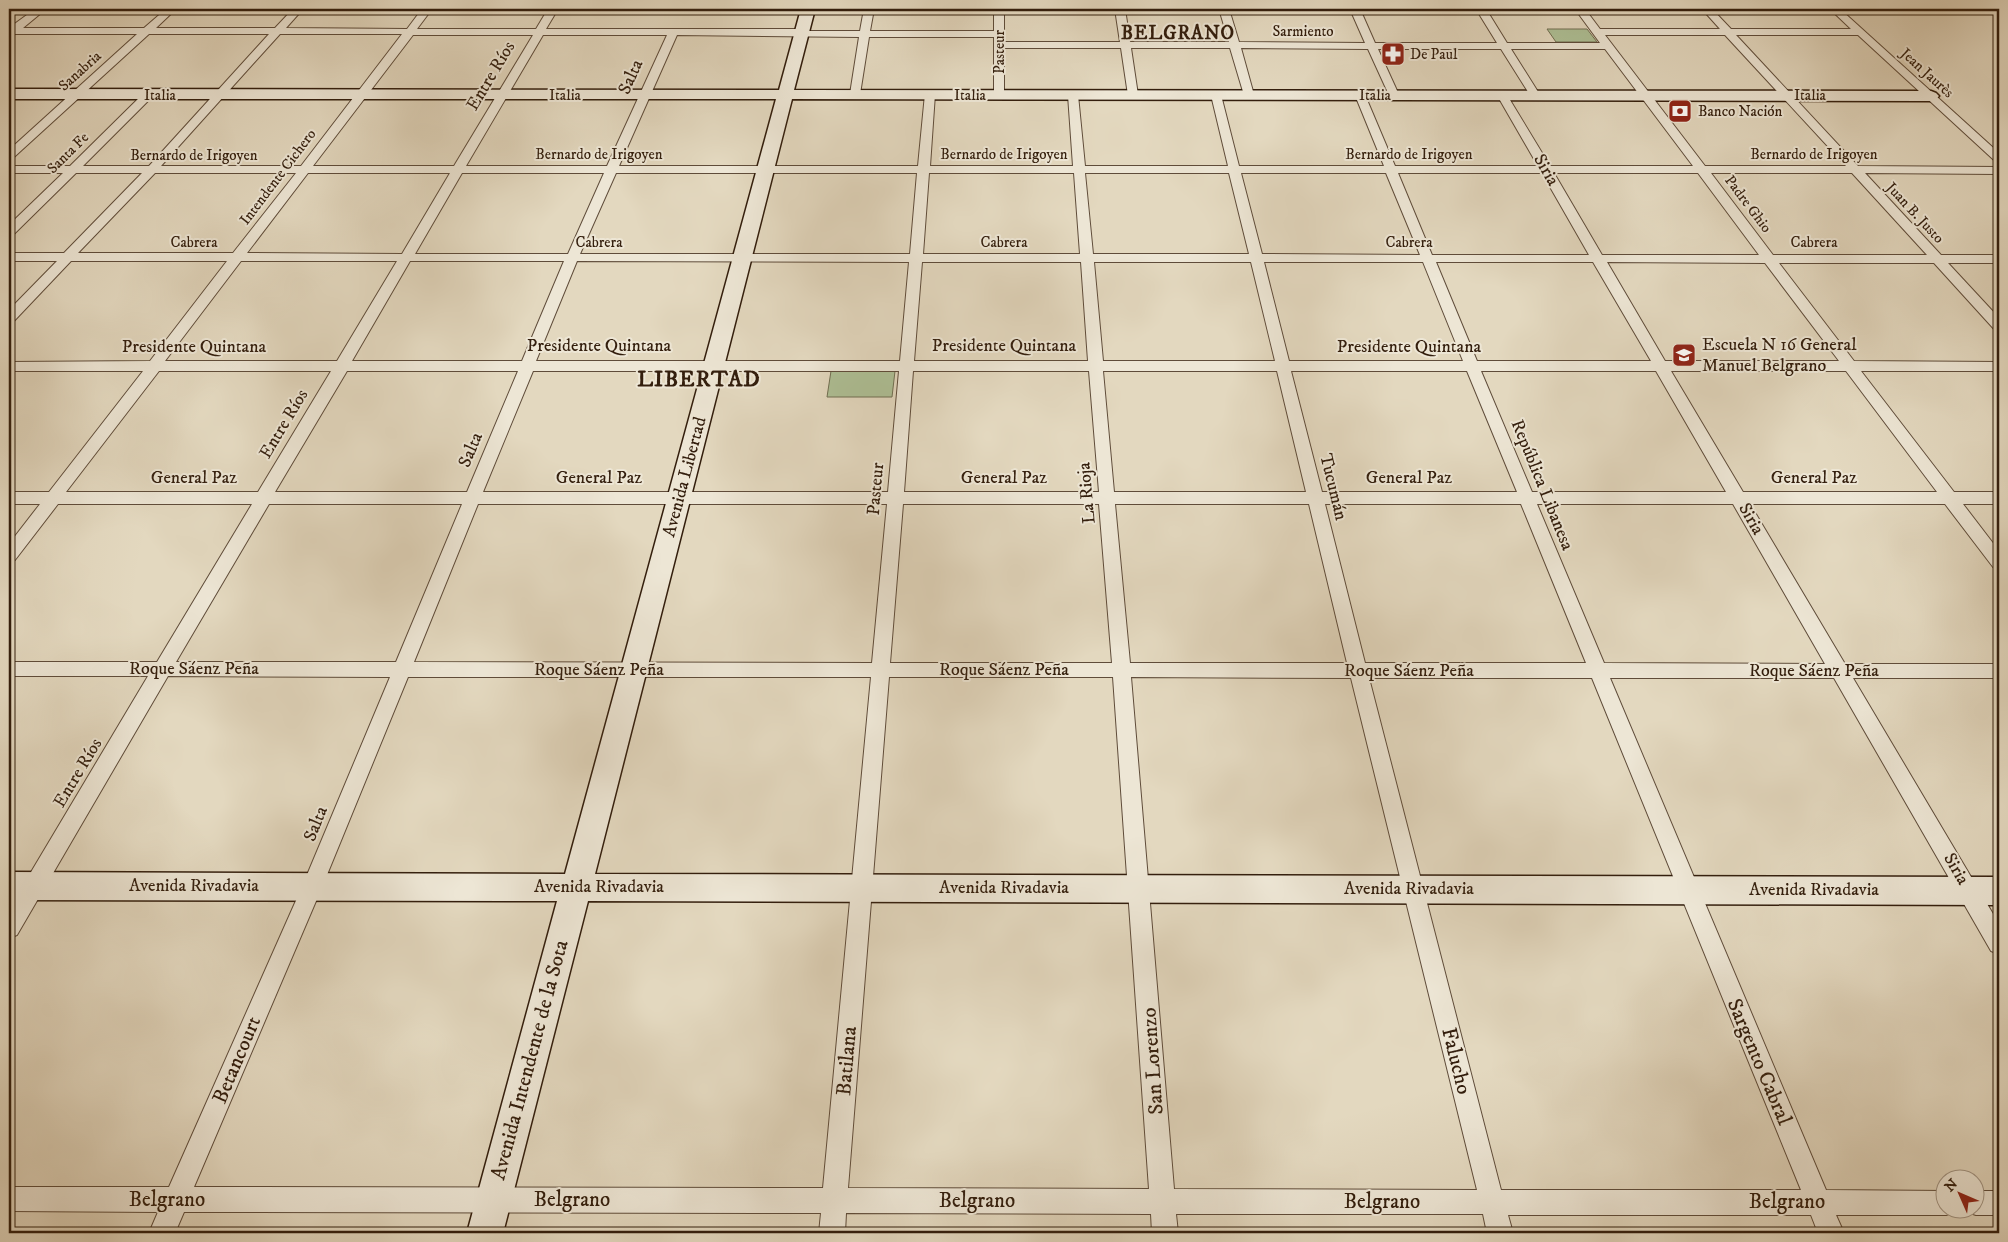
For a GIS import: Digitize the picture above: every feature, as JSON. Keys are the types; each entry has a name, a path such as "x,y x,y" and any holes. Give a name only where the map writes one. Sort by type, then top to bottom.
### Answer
{"main road":[{"name":"Avenida Libertad","path":"575,887 808,9"},
{"name":"Italia","path":"9,94 1931,96"},
{"name":"Avenida Rivadavia","path":"22,886 1999,891"},
{"name":"Avenida Intendente de la Sota","path":"485,1233 575,887"}],"street":[{"path":"10,32 41,9"},
{"name":"Sanabria","path":"9,156 171,9"},
{"path":"9,318 151,170 298,9"},
{"name":"Intendente Cichero","path":"9,556 427,9"},
{"name":"Entre Ríos","path":"9,928 22,886 162,669 553,9"},
{"path":"855,94 869,9"},
{"name":"Pasteur","path":"999,9 999,95"},
{"path":"1120,9 1133,95"},
{"path":"1224,9 1249,95"},
{"path":"1354,9 1394,95"},
{"path":"1481,9 1535,95"},
{"name":"Padre Ghio","path":"1580,9 1999,563"},
{"name":"Juan B. Justo","path":"1707,9 1999,326"},
{"name":"Jean Jaurès","path":"1836,9 1999,159"},
{"path":"10,32 410,31 999,34"},
{"name":"Salta","path":"312,886 572,258 673,32"},
{"path":"1597,32 1861,32"},
{"name":"Sarmiento","path":"999,45 1607,46"},
{"name":"Santa Fe","path":"9,232 148,94"},
{"name":"Pasteur","path":"863,888 930,94"},
{"name":"La Rioja","path":"1073,95 1140,889"},
{"name":"Tucumán","path":"1216,95 1412,889"},
{"name":"República Libanesa","path":"1360,95 1688,890"},
{"name":"Siria","path":"1502,95 1999,944"},
{"name":"Bernardo de Irigoyen","path":"9,169 1999,170"},
{"name":"Cabrera","path":"9,258 1999,259"},
{"name":"Presidente Quintana","path":"9,366 1999,366"},
{"name":"General Paz","path":"9,498 1999,498"},
{"name":"Roque Sáenz Peña","path":"9,669 1999,671"},
{"name":"Betancourt","path":"162,1233 312,886"},
{"name":"Batilana","path":"832,1233 863,888"},
{"name":"San Lorenzo","path":"1140,889 1165,1233"},
{"name":"Falucho","path":"1412,889 1500,1233"},
{"name":"Sargento Cabral","path":"1688,890 1831,1233"},
{"name":"Belgrano","path":"9,1200 1936,1203"},
{"path":"1986,1203 1999,1203"}],"green space":[{"path":"1547,29 1587,29 1597,42 1556,42"},
{"path":"831,371 895,371 892,397 827,397"}],"place":[{"name":"De Paul","path":"1393,54"},
{"name":"Banco Nación","path":"1680,111"},
{"name":"Escuela N 16 General Manuel Belgrano","path":"1684,355"}],"district":[{"name":"BELGRANO","path":"1178,33"},
{"name":"LIBERTAD","path":"699,379"}]}
